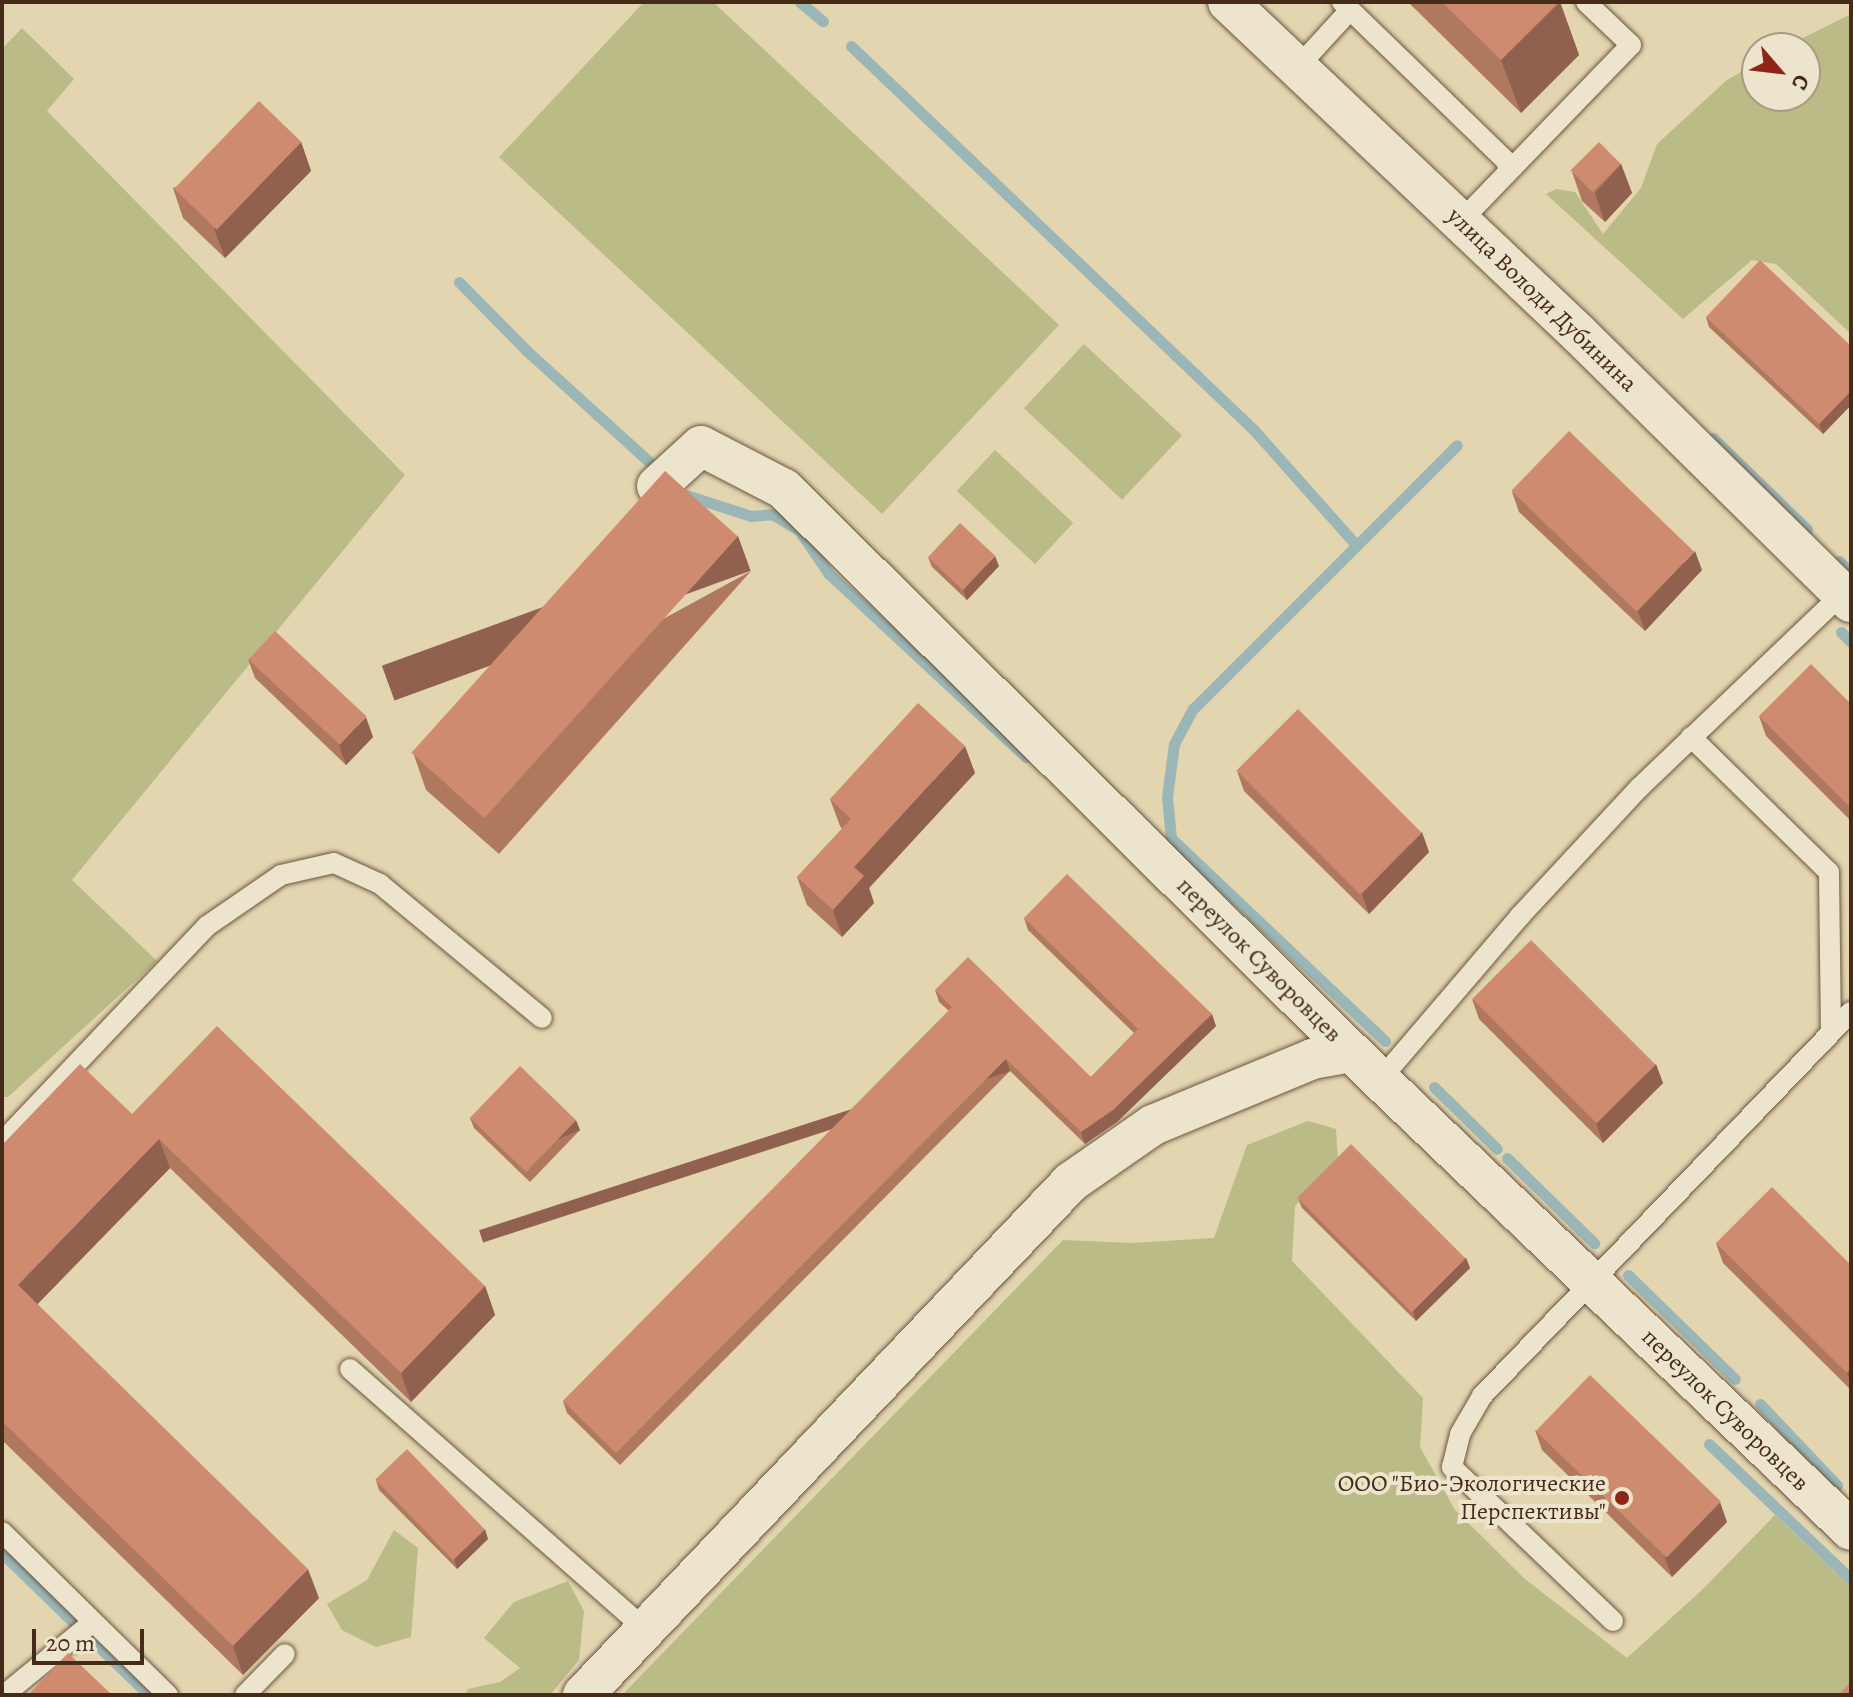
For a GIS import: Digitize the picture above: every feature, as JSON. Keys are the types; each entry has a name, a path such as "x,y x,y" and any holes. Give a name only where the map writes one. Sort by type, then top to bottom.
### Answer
{"street":[{"name":"улица Володи Дубинина","path":"1228,2 1460,222 1846,598"},
{"name":"переулок Суворовцев","path":"657,486 701,446 784,489 1351,1052 1851,1530"},
{"path":"583,1695 1071,1182 1153,1125 1312,1059 1351,1052"}],"lane":[{"path":"1460,222 1631,45 1586,2"},
{"path":"1297,68 1346,6 1506,161 1509,171"},
{"path":"1380,1080 1520,916 1691,737 1846,598"},
{"path":"1691,737 1829,872 1831,1032"},
{"path":"2,1142 207,926 281,875 334,863 380,884 542,1018"},
{"path":"1613,1621 1452,1467 1460,1434 1482,1396 1851,1012"},
{"path":"350,1369 646,1630"},
{"path":"2,1532 168,1695"},
{"path":"4,1695 93,1622"},
{"path":"245,1695 285,1654"}],"green space":[{"path":"644,2 713,2 1059,325 882,514 499,157"},
{"path":"1851,14 1851,334 1776,264 1752,260 1683,319 1546,194 1556,189 1575,192 1603,234 1641,188 1657,144 1727,80 1741,72 1741,112 1821,112 1821,32 1815,32"},
{"path":"22,28 74,79 47,111 405,475 72,880 157,961 8,1097 2,1097 2,49"},
{"path":"1084,344 1182,435 1122,500 1024,408"},
{"path":"995,450 1073,523 1035,564 957,491"},
{"path":"1308,1121 1336,1129 1338,1161 1295,1206 1292,1261 1423,1398 1420,1447 1455,1510 1525,1579 1627,1658 1704,1588 1775,1515 1851,1587 1851,1695 622,1695 1063,1240 1132,1243 1214,1238 1247,1145"},
{"path":"394,1530 418,1548 411,1637 376,1647 342,1630 327,1604 367,1580"},
{"path":"568,1581 584,1611 579,1660 550,1695 465,1695 468,1689 500,1682 520,1668 484,1638 514,1602"}],"building":[{"path":"1442,2 1559,2 1501,60"},
{"path":"259,101 301,142 217,230 174,189"},
{"path":"1599,142 1621,164 1593,192 1571,170"},
{"path":"1760,260 1851,346 1851,391 1819,424 1706,317"},
{"path":"1569,431 1694,552 1637,612 1511,491"},
{"path":"665,471 738,537 484,818 411,753"},
{"path":"960,523 995,556 963,590 928,557"},
{"path":"275,631 366,716 340,745 248,660"},
{"path":"1811,664 1851,704 1851,808 1759,716"},
{"path":"918,703 965,746 854,867 864,876 833,910 797,877 851,819 830,799"},
{"path":"1298,709 1422,833 1360,894 1236,771"},
{"path":"1067,874 1212,1014 1113,1110 1081,1132 1006,1059 616,1453 563,1401 952,1007 935,990 968,957 1091,1077 1138,1029 1024,918"},
{"path":"1531,940 1655,1064 1597,1123 1472,999"},
{"path":"217,1026 485,1286 401,1373 159,1139 18,1285 308,1569 233,1646 2,1421 2,1253 5,1250 2,1247 2,1145 80,1064 132,1114"},
{"path":"520,1066 576,1120 526,1172 470,1118"},
{"path":"1351,1144 1466,1259 1412,1312 1297,1198"},
{"path":"1772,1187 1851,1265 1851,1368 1847,1373 1716,1243"},
{"path":"1590,1375 1721,1501 1667,1558 1536,1431"},
{"path":"407,1449 485,1530 453,1560 375,1480"},
{"path":"68,1653 112,1695 28,1695"},
{"path":"1851,1682 1851,1695 1838,1695"}],"waterway":[{"path":"800,2 823,21"},
{"path":"851,46 1254,430 1356,545"},
{"path":"459,282 527,351 654,466"},
{"path":"1713,438 1807,529"},
{"path":"1385,1041 1171,838 1167,797 1174,744 1193,709 1457,445"},
{"path":"686,495 751,516 772,514 799,530 829,574 1026,757"},
{"path":"1839,561 1851,573"},
{"path":"1841,632 1851,642"},
{"path":"1434,1087 1497,1149"},
{"path":"1507,1158 1594,1243"},
{"path":"1628,1275 1735,1379"},
{"path":"1760,1404 1837,1485"},
{"path":"1709,1444 1851,1579"},
{"path":"2,1553 73,1622"},
{"path":"97,1645 149,1695"}],"place":[{"name":"ООО \"Био-Экологические Перспективы\"","path":"1622,1498"}]}
